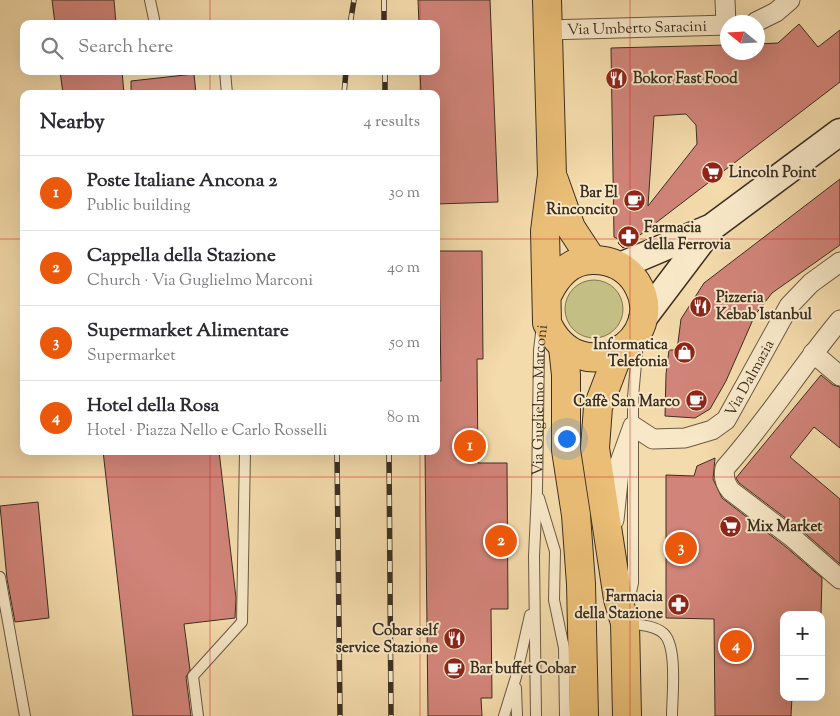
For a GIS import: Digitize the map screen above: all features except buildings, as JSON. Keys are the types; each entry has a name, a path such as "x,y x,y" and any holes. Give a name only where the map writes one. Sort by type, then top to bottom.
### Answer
{"main road":[{"name":"Via Guglielmo Marconi","path":"547,0 552,175 545,231 548,323 553,336 563,347 576,354 590,358 605,357 619,352"},
{"path":"640,325 644,302 639,288 631,275 620,266 712,227 840,132"},
{"name":"Via Guglielmo Marconi","path":"552,175 571,228 592,260"},
{"path":"627,716 625,623 618,599 597,470 595,425 603,391 619,352 630,343 640,325 712,227"},
{"name":"Via Guglielmo Marconi","path":"546,301 554,280 564,270 577,263 592,260 606,261 620,266"},
{"name":"Via Guglielmo Marconi","path":"563,347 566,376 566,450 576,515 582,599 584,716"}],"street":[{"path":"725,0 726,15"},
{"path":"765,18 776,12 790,0"},
{"name":"Via Umberto Saracini","path":"547,30 720,25"},
{"name":"Via Dalmazia","path":"633,426 653,439 685,438 712,430 726,420 789,306 811,283 840,262"},
{"path":"840,320 813,353 773,409 725,468 723,475 726,486 731,491 793,538 840,579"},
{"path":"813,353 840,376"},
{"path":"610,551 620,462 633,426"}],"lane":[{"path":"150,0 154,20"},
{"path":"225,75 227,90"},
{"name":"Via Guglielmo Marconi","path":"534,600 538,492 539,350 546,301"},
{"path":"640,325 633,426 633,583 625,623 649,626 664,634 672,647 672,716"},
{"path":"198,716 194,676 242,622 246,455"},
{"name":"Via Guglielmo Marconi","path":"538,492 555,551 554,600 564,648 565,716"},
{"path":"0,577 25,716"},
{"path":"504,716 516,677 534,600"},
{"path":"534,600 536,716"},
{"path":"516,677 517,716"}],"shaded area":[{"path":"594,280 610,285 618,293 623,309 618,325 610,333 594,338 578,333 570,325 565,309 570,293 578,285"}],"railway":[{"path":"351,20 354,0"},
{"path":"384,0 384,20"},
{"path":"344,90 346,75"},
{"path":"385,75 385,90"},
{"path":"337,455 340,716"},
{"path":"389,455 391,716"}],"place":[{"name":"Bokor Fast Food","path":"617,78"},
{"name":"Lincoln Point","path":"713,172"},
{"name":"Bar El Rinconcito","path":"634,201"},
{"name":"Farmacia della Ferrovia","path":"628,236"},
{"name":"Pizzeria Kebab Istanbul","path":"700,306"},
{"name":"Informatica Telefonia","path":"684,353"},
{"name":"Caffè San Marco","path":"696,401"},
{"name":"Poste Italiane Ancona 2","path":"470,446"},
{"name":"Mix Market","path":"731,526"},
{"name":"Cappella della Stazione","path":"501,541"},
{"name":"Supermarket Alimentare","path":"681,548"},
{"name":"Farmacia della Stazione","path":"679,605"},
{"name":"Cobar self service Stazione","path":"454,639"},
{"name":"Hotel della Rosa","path":"736,646"},
{"name":"Bar buffet Cobar","path":"454,668"}]}
